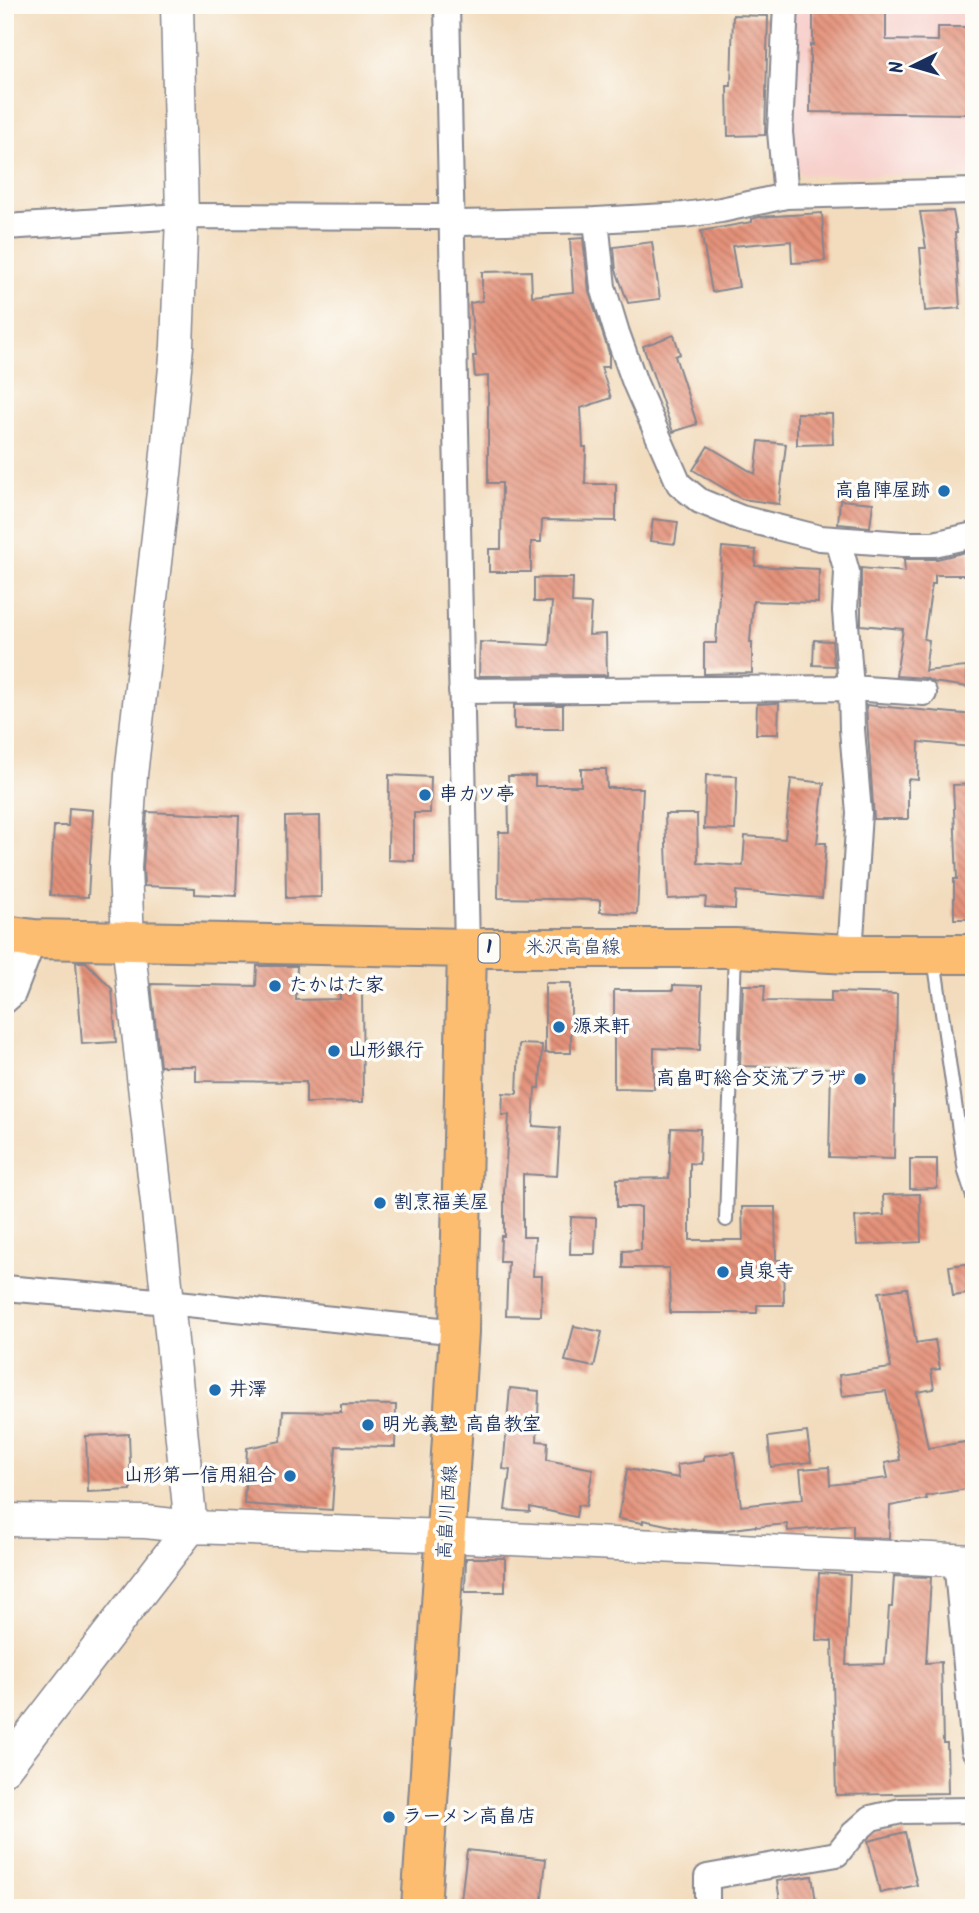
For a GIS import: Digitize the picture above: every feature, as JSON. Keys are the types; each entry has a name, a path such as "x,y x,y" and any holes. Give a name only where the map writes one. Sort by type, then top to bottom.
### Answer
{"main road":[{"name":"米沢高畠線","path":"19,937 467,948 735,948 850,954 974,954"},
{"name":"高畠川西線","path":"421,1908 458,1332 467,948"}],"street":[{"path":"5,1768 191,1527 128,941 125,868 131,775 177,346 182,216 177,5"},
{"path":"447,5 467,948"},
{"path":"786,5 780,132 786,196"},
{"path":"5,227 182,216 440,217 460,223 596,220 684,215 786,196 974,191"},
{"path":"596,220 603,287 617,333 635,383 679,484 700,501 741,518 820,538 934,544 974,535"},
{"path":"838,540 847,572 845,611 859,813 850,954"},
{"path":"461,691 851,688 924,693"},
{"path":"5,1001 13,994 19,937"},
{"path":"5,1288 458,1332"},
{"path":"5,1520 146,1522 191,1527 965,1560 974,1750"},
{"path":"707,1908 706,1877 837,1854 853,1834 871,1818 901,1811 974,1810"}],"lane":[{"path":"726,1220 735,948"},
{"path":"933,953 965,1171 974,1200"}],"shaded area":[{"path":"791,5 974,5 974,176 802,175 792,165"}],"building":[{"path":"813,5 886,5 886,40 938,41 938,27 974,27 974,114 810,112"},
{"path":"733,15 768,16 765,135 728,136 727,86 731,86"},
{"path":"953,211 957,233 960,308 925,311 920,248 926,248 920,212"},
{"path":"822,213 825,261 792,263 791,241 732,246 739,287 712,292 701,231 752,222 752,219 759,217"},
{"path":"583,238 589,291 609,353 609,367 601,367 611,398 581,408 583,447 586,447 585,484 616,484 616,521 542,520 541,542 531,542 531,572 489,572 489,549 501,549 502,483 488,483 488,376 475,377 473,356 476,356 470,303 482,301 482,272 531,271 532,296 573,292 570,239"},
{"path":"652,242 660,299 628,303 616,270 614,247"},
{"path":"674,335 680,354 675,356 697,424 673,432 643,346"},
{"path":"797,413 832,414 833,444 797,445"},
{"path":"759,441 786,444 779,504 742,499 693,470 708,446 755,474"},
{"path":"840,500 873,503 870,527 838,524"},
{"path":"653,519 678,522 675,544 650,541"},
{"path":"722,547 756,550 755,566 819,569 818,603 753,601 750,642 752,673 704,674 704,643 716,643"},
{"path":"970,551 970,575 935,575 924,639 929,640 925,671 966,667 968,687 933,682 925,678 896,676 903,629 861,625 861,568 905,572 904,559 937,559"},
{"path":"534,578 573,578 572,603 591,604 589,635 606,634 607,675 479,676 480,642 549,645 552,602 534,602"},
{"path":"814,640 832,641 834,666 813,665"},
{"path":"779,703 778,734 756,734 757,704"},
{"path":"514,705 563,705 563,729 514,729"},
{"path":"866,705 974,715 971,747 919,742 918,780 908,779 908,819 874,819"},
{"path":"581,769 606,769 607,788 643,788 637,914 600,912 600,900 498,898 499,832 509,832 508,776 535,776 535,786 581,786"},
{"path":"389,775 431,777 430,813 414,813 414,861 388,860"},
{"path":"706,775 737,776 735,830 704,829"},
{"path":"791,779 824,783 817,843 826,843 822,898 736,891 735,909 705,907 706,897 668,899 665,814 697,814 698,863 743,866 745,836 785,839"},
{"path":"974,784 974,919 954,919 954,879 957,879 953,785"},
{"path":"69,808 93,810 88,897 50,895 54,826 68,826"},
{"path":"147,812 239,816 236,896 195,894 195,888 144,886"},
{"path":"320,816 321,897 286,898 285,817"},
{"path":"76,962 86,962 112,989 116,1042 82,1044"},
{"path":"257,966 297,966 296,1000 340,999 340,989 362,989 363,1102 306,1103 306,1082 196,1081 196,1066 160,1066 151,984 256,986"},
{"path":"545,983 571,983 571,1053 545,1053"},
{"path":"673,985 702,986 700,1050 654,1048 654,1089 614,1088 614,990 673,990"},
{"name":"高畠町総合交流プラザ","path":"743,985 765,985 764,1001 831,1002 831,992 897,994 894,1159 829,1157 831,1068 740,1066"},
{"path":"519,1044 542,1045 540,1088 535,1088 533,1126 560,1128 557,1176 523,1174 523,1237 535,1237 533,1276 542,1276 541,1316 506,1315 508,1262 500,1262 501,1236 504,1236 509,1115 502,1115 503,1093 517,1094"},
{"path":"671,1128 700,1129 699,1164 690,1163 690,1240 743,1240 742,1207 775,1207 776,1260 783,1260 784,1305 757,1305 757,1313 670,1313 669,1268 623,1268 623,1251 641,1250 641,1207 617,1207 617,1179 669,1178"},
{"path":"910,1159 937,1159 937,1188 910,1189"},
{"path":"920,1194 921,1242 857,1245 855,1217 884,1215 883,1195"},
{"path":"571,1217 596,1218 595,1254 570,1254"},
{"path":"974,1263 974,1293 953,1296 949,1266"},
{"path":"907,1288 916,1343 935,1340 940,1369 931,1370 934,1389 917,1392 928,1448 965,1442 972,1488 890,1506 889,1538 853,1537 853,1525 788,1531 787,1524 720,1531 685,1529 643,1520 643,1523 618,1519 627,1469 679,1478 677,1465 704,1461 704,1456 734,1452 741,1506 803,1499 800,1469 829,1467 830,1485 888,1478 885,1463 900,1460 886,1391 842,1396 839,1375 891,1368 879,1292"},
{"path":"574,1326 602,1332 594,1367 565,1361"},
{"path":"510,1388 539,1391 537,1441 548,1442 547,1460 593,1469 586,1506 578,1505 576,1517 530,1507 530,1512 505,1510 510,1470 503,1469"},
{"name":"山形第一信用組合","path":"341,1404 396,1405 395,1447 336,1446 332,1510 244,1504 247,1448 281,1441 283,1411 341,1412"},
{"path":"807,1432 811,1462 771,1467 768,1437"},
{"path":"129,1434 131,1490 88,1492 86,1436"},
{"path":"466,1558 505,1558 505,1592 465,1592"},
{"path":"819,1573 850,1575 846,1665 885,1664 894,1576 931,1577 926,1663 941,1662 943,1743 947,1743 948,1793 836,1795 832,1641 816,1640"},
{"path":"905,1832 917,1885 880,1893 868,1841"},
{"path":"467,1850 546,1859 541,1908 460,1908"},
{"path":"812,1876 817,1908 781,1908 777,1881"}],"place":[{"name":"高畠陣屋跡","path":"944,491"},
{"name":"串カツ亭","path":"425,795"},
{"name":"たかはた家","path":"275,986"},
{"name":"源来軒","path":"559,1027"},
{"name":"山形銀行","path":"334,1051"},
{"name":"高畠町総合交流プラザ","path":"860,1079"},
{"name":"割烹福美屋","path":"380,1203"},
{"name":"貞泉寺","path":"723,1272"},
{"name":"井澤","path":"215,1390"},
{"name":"明光義塾 高畠教室","path":"368,1425"},
{"name":"山形第一信用組合","path":"290,1476"},
{"name":"ラーメン高畠店","path":"389,1817"}]}
